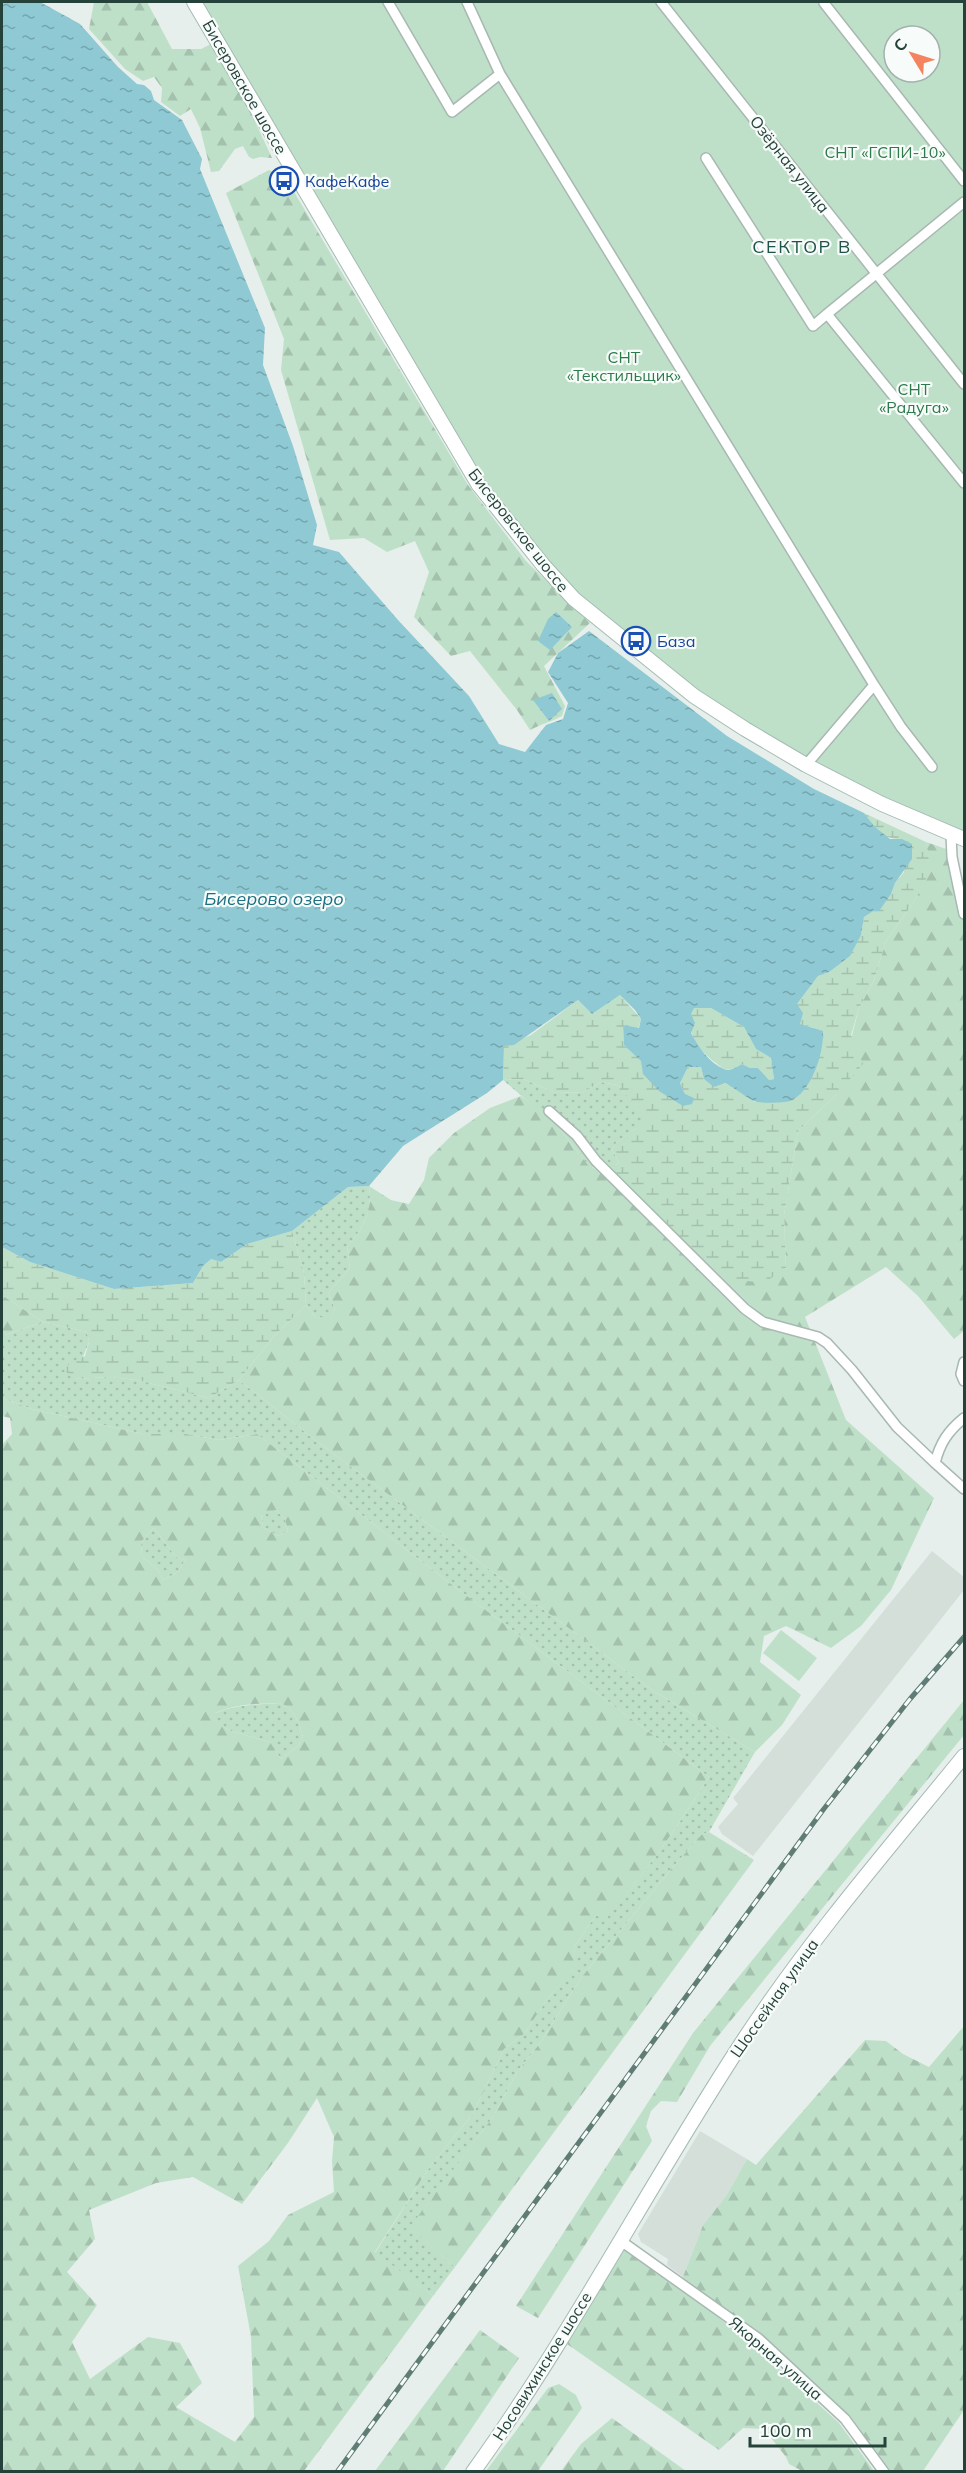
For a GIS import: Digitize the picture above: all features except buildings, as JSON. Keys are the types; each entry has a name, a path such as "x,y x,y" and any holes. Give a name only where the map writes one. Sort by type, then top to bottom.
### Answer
{"main road":[{"name":"Бисеровское шоссе","path":"194,2 478,484 543,565 574,599 694,696 806,765 882,804 958,837"},
{"name":"Шоссейная улица","path":"610,2258 702,2105 776,1993 829,1920 964,1756"},
{"name":"Носовихинское шоссе","path":"473,2472 514,2414 610,2258"}],"street":[{"path":"388,2 452,112 500,74"},
{"path":"468,2 500,74 873,685 901,727 932,767"},
{"name":"Озёрная улица","path":"661,2 964,384"},
{"path":"824,3 964,181"},
{"path":"706,158 813,326 964,202"},
{"path":"827,314 964,483"},
{"path":"806,765 873,685"},
{"path":"958,837 952,857 964,914"},
{"path":"549,1111 577,1136 596,1161 745,1309 764,1322 818,1337 827,1343 852,1370 897,1427 964,1489"},
{"path":"964,1362 962,1374 964,1382"},
{"path":"935,1463 939,1445 964,1418"},
{"name":"Якорная улица","path":"621,2241 759,2339 845,2418 884,2472"}],"shaded area":[{"path":"932,1551 964,1577 964,1590 753,1856 722,1834 718,1827 738,1804 733,1798"},
{"path":"700,2131 747,2159 726,2196 703,2225 683,2277 667,2265 668,2259 641,2242 638,2234"}],"green space":[{"path":"94,2 147,2 172,49 201,49 211,44 254,119 272,158 253,159 249,157 243,146 235,149 219,171 211,172 200,128 191,109 180,116 161,102 162,88 154,77 143,81 125,69 89,29"},
{"name":"СНТ «Текстильщик»","path":"202,2 964,2 964,832 885,799 810,760 698,691 578,595 547,561 483,481"},
{"path":"269,170 287,180 468,485 526,561 590,623 544,666 565,706 562,716 530,730 470,651 451,656 414,617 429,572 415,541 387,552 364,538 330,540 281,370 284,339 226,193"},
{"path":"864,813 926,842 931,869 914,902 886,941 874,980 859,1008 851,1035 863,1064 837,1094 798,1131 784,1215 786,1268 764,1283 739,1280 703,1267 611,1170 619,1162 612,1150 616,1143 648,1119 617,1085 601,1082 583,1092 556,1093 523,1079 503,1080 504,1046 531,1035 578,1000 592,1014 620,995 641,1019 638,1029 623,1025 624,1045 685,1094 680,1083 688,1067 701,1067 704,1079 724,1083 738,1089 755,1102 789,1101 799,1095 814,1028 799,1024 797,1004 818,976 829,972 861,935 864,917 891,894 895,883 904,872 902,839 884,835"},
{"path":"926,842 955,852 964,893 964,1331 954,1339 918,1296 886,1267 805,1317 846,1420 934,1498 891,1590 861,1626 831,1648 786,1626 764,1636 760,1662 801,1695 782,1725 755,1752 652,1690 319,1443 239,1380 274,1336 306,1305 315,1317 331,1318 335,1309 328,1293 350,1268 347,1247 366,1219 370,1204 369,1186 391,1200 409,1204 424,1180 429,1158 454,1133 490,1108 521,1096 542,1111 558,1127 588,1165 786,1269 784,1215 798,1131 837,1094 859,1008 874,980 886,941 914,902 930,869"},
{"path":"693,1008 711,1008 744,1027 756,1049 771,1058 774,1079 769,1080 758,1068 750,1068 742,1064 727,1069 713,1061 697,1044 691,1031 690,1016"},
{"path":"523,1079 556,1093 583,1092 601,1082 617,1085 649,1119 616,1143 612,1150 619,1162 611,1170 604,1172 588,1165 558,1127 503,1080"},
{"path":"369,1186 370,1204 366,1219 347,1247 350,1268 328,1293 335,1309 331,1319 315,1317 306,1305 304,1273 292,1231 348,1187"},
{"path":"292,1231 304,1273 306,1305 274,1336 239,1380 209,1398 137,1380 110,1377 74,1379 62,1368 85,1356 89,1342 87,1332 43,1322 2,1295 2,1247 30,1262 114,1289 193,1283 203,1266 211,1259 221,1262 247,1244"},
{"path":"2,1295 43,1322 2,1336"},
{"path":"43,1322 87,1332 89,1342 74,1379 110,1377 137,1380 209,1398 239,1380 319,1443 652,1690 755,1752 709,1832 702,1834 673,1867 580,1979 541,2042 517,2072 493,2117 410,2228 455,2267 433,2296 375,2253 429,2168 472,2115 504,2049 524,2034 548,1998 575,1966 574,1947 596,1915 605,1919 633,1886 709,1777 447,1581 257,1434 219,1440 186,1434 143,1434 32,1409 2,1398 2,1336"},
{"path":"2,1398 32,1409 143,1434 186,1434 219,1440 257,1434 447,1581 709,1777 660,1851 633,1886 605,1920 596,1915 574,1947 576,1966 548,1998 524,2034 504,2049 472,2115 429,2168 375,2252 433,2296 304,2471 2,2471 2,1445 12,1434 10,1418 2,1416","holes":["276,1510 285,1519 288,1531 278,1536 263,1527 261,1515","154,1528 176,1557 185,1560 178,1572 163,1580 158,1570 142,1556 141,1542","280,1703 293,1712 298,1721 303,1737 298,1746 281,1759 270,1742 228,1730 210,1716 235,1706","317,2098 334,2137 332,2161 334,2192 288,2215 269,2241 238,2266 251,2337 254,2417 235,2442 176,2407 202,2383 180,2343 148,2337 90,2379 72,2342 97,2305 67,2272 95,2239 89,2210 156,2183 193,2177 242,2204 288,2143"]},
{"path":"276,1510 285,1519 288,1531 278,1536 263,1527 261,1514"},
{"path":"154,1528 176,1557 185,1560 178,1572 163,1580 158,1570 142,1556 141,1542"},
{"path":"781,1630 817,1658 799,1681 763,1653"},
{"path":"964,1700 964,1735 710,2046 677,2102 661,2101 651,2111 646,2126 652,2141 538,2318 516,2306 693,2033"},
{"path":"280,1703 293,1712 303,1737 298,1746 281,1759 270,1742 228,1730 209,1716 235,1707"},
{"path":"709,1832 754,1860 455,2267 409,2228 493,2117 517,2072 541,2042 580,1979 673,1867 702,1834"},
{"path":"964,2026 964,2410 923,2471 884,2471 845,2418 759,2339 681,2282 703,2225 726,2196 747,2159 756,2165 865,2040 886,2041 903,2054 929,2067"},
{"path":"624,2249 676,2283 755,2347 839,2423 874,2471 802,2471 789,2464 764,2429 743,2428 719,2450 567,2344"},
{"path":"480,2330 519,2358 443,2471 375,2471"},
{"path":"559,2384 576,2395 582,2408 538,2471 486,2471 548,2388"},
{"path":"612,2418 686,2471 561,2471 581,2444"}],"water":[{"name":"Бисерово озеро","path":"2,2 40,2 80,24 118,67 137,84 144,85 151,91 154,100 182,120 202,159 200,169 265,328 263,365 293,446 317,525 313,545 339,552 469,696 499,744 525,752 546,725 563,719 568,703 548,672 558,653 589,631 727,736 814,789 864,813 875,827 890,839 902,839 912,844 912,859 879,911 873,911 864,917 861,935 850,956 829,972 818,976 797,1004 803,1013 800,1024 823,1031 823,1040 819,1060 810,1080 805,1089 790,1101 757,1102 725,1083 714,1087 704,1079 701,1067 688,1067 680,1083 685,1094 694,1098 692,1104 683,1106 659,1091 643,1074 641,1061 624,1045 623,1025 639,1028 641,1019 635,1010 620,995 592,1014 578,1000 514,1045 504,1046 503,1080 487,1093 403,1146 369,1186 348,1187 292,1231 247,1244 221,1262 211,1259 203,1266 193,1283 114,1289 30,1262 2,1247","holes":["694,1008 711,1008 744,1027 756,1049 771,1058 774,1079 769,1080 758,1068 750,1068 742,1064 727,1070 714,1063 691,1033 695,1023 691,1014"]},
{"path":"556,612 572,627 550,650 538,641 548,619"},
{"path":"552,693 562,709 549,721 533,700"}],"railway":[{"path":"337,2472 823,1810 910,1699 964,1637"}],"place":[{"name":"КафеКафе","path":"284,181"},
{"name":"База","path":"636,641"}],"district":[{"name":"СЕКТОР В","path":"802,246"}],"park label":[{"name":"СНТ «ГСПИ-10»","path":"885,152"},
{"name":"СНТ «Радуга»","path":"914,398"}]}
